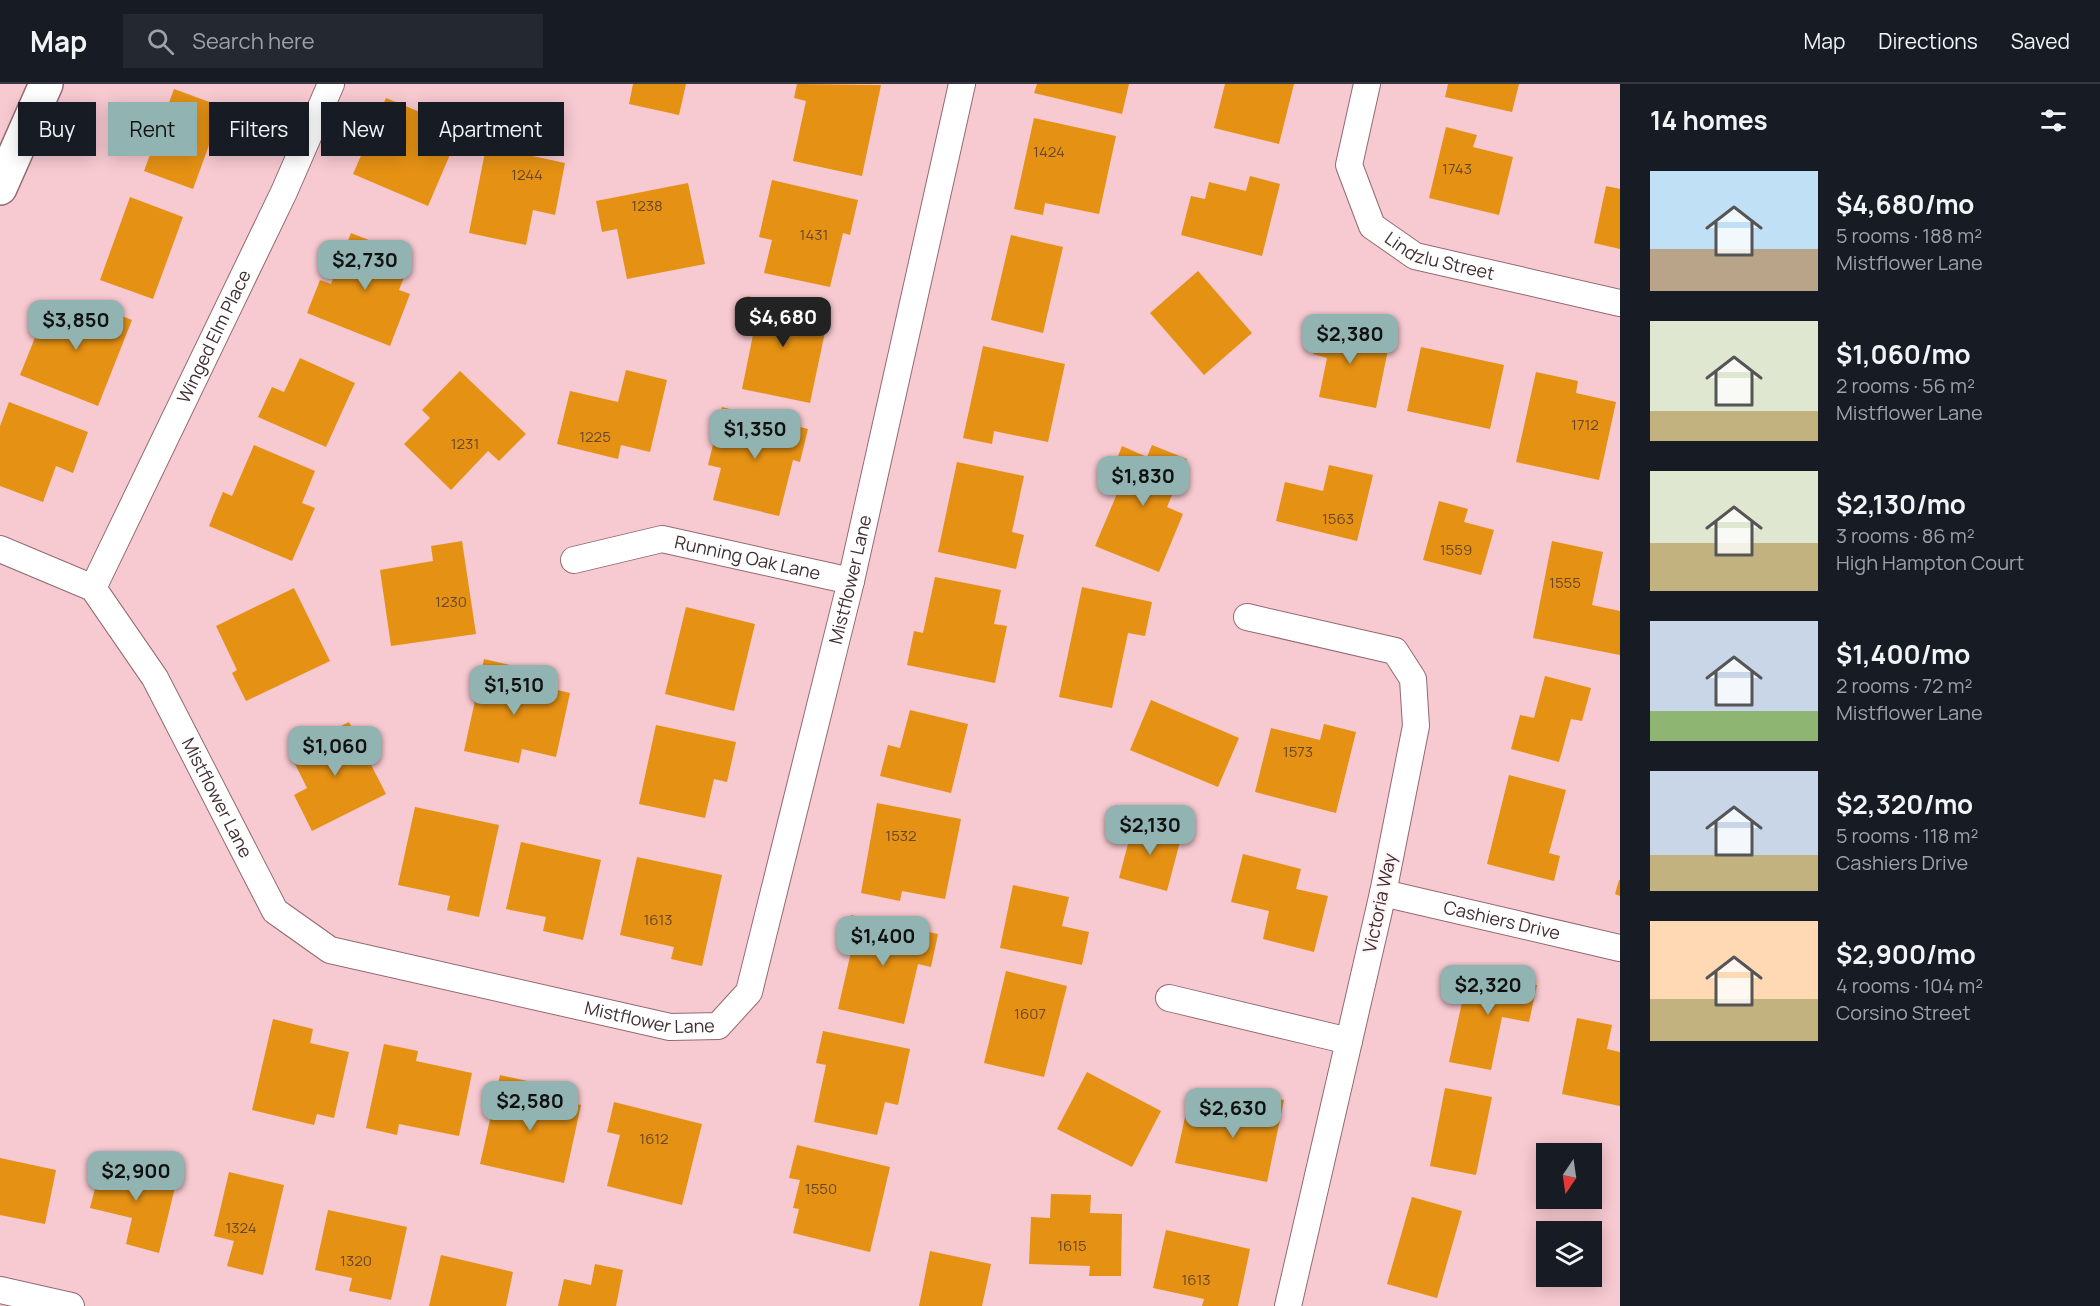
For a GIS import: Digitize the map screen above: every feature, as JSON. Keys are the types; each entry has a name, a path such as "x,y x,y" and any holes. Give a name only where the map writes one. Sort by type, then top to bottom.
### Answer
{"street":[{"path":"0,188 46,84"},
{"name":"Winged Elm Place","path":"93,588 284,192 331,84"},
{"name":"Mistflower Lane","path":"93,588 155,678 275,911 330,950 670,1028 718,1026 749,992 851,581 962,84"},
{"name":"Lindzlu Street","path":"1367,84 1349,165 1372,226 1415,256 1620,303"},
{"name":"Running Oak Lane","path":"574,560 662,539 851,581"},
{"path":"0,549 93,588"},
{"name":"Victoria Way","path":"1247,617 1395,651 1413,679 1416,726 1383,893 1288,1306"},
{"name":"Cashiers Drive","path":"1383,893 1620,948"},
{"path":"1169,998 1349,1041"},
{"path":"0,1290 71,1306"}],"building":[{"path":"633,84 686,84 679,115 629,104"},
{"path":"797,84 881,85 862,176 793,161 806,101 794,98"},
{"path":"1037,84 1129,84 1122,114 1034,93"},
{"path":"1225,84 1294,84 1279,144 1214,128"},
{"path":"1448,84 1519,84 1512,112 1445,97"},
{"path":"174,89 209,102 209,145 193,189 144,171 149,156 197,156 197,102 169,102"},
{"path":"386,98 396,102 384,102"},
{"path":"406,106 418,111 418,156 449,156 428,206 353,174 361,156 406,156"},
{"path":"1034,118 1116,136 1099,214 1045,203 1043,215 1014,209"},
{"path":"1446,127 1477,135 1473,147 1513,157 1499,215 1429,198"},
{"path":"484,156 532,156 565,163 555,215 533,210 526,245 469,233"},
{"path":"1250,176 1280,184 1262,256 1181,235 1191,196 1205,199 1209,182 1246,191"},
{"path":"772,180 858,200 850,235 843,233 830,287 764,273 772,240 759,237"},
{"path":"688,183 705,264 627,279 617,229 602,232 596,201"},
{"path":"1606,186 1620,189 1620,249 1594,243"},
{"path":"130,197 183,217 153,299 100,280"},
{"path":"351,233 412,257 399,290 410,294 390,346 307,313 320,280 331,284"},
{"path":"1011,235 1063,247 1043,333 991,320"},
{"path":"1198,271 1252,333 1204,375 1150,313"},
{"path":"747,296 829,313 810,403 742,389 754,330 741,327"},
{"path":"50,300 102,320 106,310 132,320 98,406 20,375"},
{"path":"1320,322 1366,332 1365,340 1389,345 1376,408 1319,397 1327,358 1313,354"},
{"path":"983,346 1065,364 1048,442 994,431 992,444 963,438"},
{"path":"1421,347 1504,365 1490,429 1407,411"},
{"path":"300,358 355,383 326,447 258,417 272,387 284,392"},
{"path":"626,370 667,380 650,452 621,445 618,459 557,444 570,391 618,402"},
{"path":"460,371 526,434 499,461 488,451 451,490 404,444 430,418 422,410"},
{"path":"1536,372 1578,381 1576,393 1616,402 1599,480 1516,462"},
{"path":"9,402 88,432 73,473 56,466 43,502 0,486 0,426"},
{"path":"722,407 808,429 800,462 793,460 779,516 713,500 721,468 708,465"},
{"path":"254,445 315,471 302,503 315,508 292,561 209,526 223,492 232,496"},
{"path":"1152,445 1187,459 1167,507 1183,514 1159,572 1095,546 1119,489 1107,484 1122,446 1147,457"},
{"path":"957,462 1024,476 1012,532 1024,535 1016,569 938,552"},
{"path":"1329,465 1373,475 1357,541 1276,521 1285,482 1323,491"},
{"path":"1439,501 1468,509 1464,522 1494,530 1481,575 1423,560"},
{"path":"462,541 476,634 391,646 380,570 433,561 431,546"},
{"path":"1552,541 1603,552 1592,605 1620,611 1620,655 1533,638"},
{"path":"935,577 1001,590 994,624 1007,626 995,683 907,665 914,631 923,633"},
{"path":"1082,587 1152,602 1145,636 1128,633 1112,708 1059,697"},
{"path":"294,588 330,661 246,701 232,673 237,670 216,626"},
{"path":"686,607 755,624 734,711 665,694"},
{"path":"484,659 518,667 515,680 570,693 556,757 522,749 519,763 464,751"},
{"path":"1545,676 1591,688 1582,721 1571,719 1559,762 1511,749 1520,715 1534,718"},
{"path":"1151,700 1239,738 1218,787 1130,750"},
{"path":"910,710 968,724 951,793 880,776 888,745 900,748"},
{"path":"349,722 386,794 312,831 294,795 307,788 289,752"},
{"path":"1324,724 1356,732 1336,813 1255,792 1271,728 1320,740"},
{"path":"656,725 736,742 727,782 714,779 705,818 639,804"},
{"path":"1509,775 1566,790 1549,853 1560,856 1554,881 1487,864"},
{"path":"877,803 961,819 945,899 902,891 900,901 861,893"},
{"path":"415,807 499,825 479,917 447,910 450,896 398,885"},
{"path":"1134,821 1182,834 1167,891 1119,878"},
{"path":"521,842 601,860 583,940 543,931 546,917 506,909"},
{"path":"1243,854 1301,869 1296,889 1328,896 1314,952 1263,939 1269,911 1231,902"},
{"path":"637,857 722,875 702,966 671,959 674,947 620,935"},
{"path":"1620,880 1620,896 1615,894"},
{"path":"1013,885 1069,897 1062,926 1089,932 1082,965 1000,948"},
{"path":"851,915 938,934 931,967 918,964 904,1024 838,1009 851,952 843,950"},
{"path":"1469,970 1537,985 1529,1022 1502,1017 1491,1070 1449,1062"},
{"path":"1006,971 1067,986 1044,1077 984,1063"},
{"path":"1577,1018 1612,1025 1607,1049 1620,1052 1620,1106 1562,1094"},
{"path":"273,1019 313,1029 310,1043 349,1052 334,1118 317,1114 314,1125 252,1110"},
{"path":"823,1031 910,1049 898,1105 885,1102 877,1135 814,1122 826,1065 816,1063"},
{"path":"384,1044 418,1051 416,1061 472,1073 459,1136 399,1124 397,1135 366,1128"},
{"path":"1087,1072 1161,1111 1132,1167 1057,1129"},
{"path":"500,1075 532,1082 529,1093 581,1105 564,1183 480,1164"},
{"path":"1445,1088 1492,1097 1476,1175 1430,1166"},
{"path":"1248,1093 1284,1100 1267,1182 1175,1163 1187,1108 1243,1119"},
{"path":"614,1102 702,1124 682,1205 607,1186 620,1135 607,1132"},
{"path":"797,1145 890,1167 870,1252 793,1233 799,1209 793,1208 800,1180 789,1178"},
{"path":"0,1158 56,1170 45,1224 0,1215"},
{"path":"102,1161 177,1179 159,1253 126,1244 132,1218 90,1208"},
{"path":"229,1172 284,1185 263,1275 227,1266 234,1241 214,1236"},
{"path":"1051,1194 1091,1195 1090,1213 1122,1214 1121,1276 1089,1276 1090,1266 1029,1264 1031,1217 1050,1218"},
{"path":"1412,1197 1462,1211 1437,1298 1387,1284"},
{"path":"328,1210 407,1227 391,1300 349,1291 352,1278 315,1270"},
{"path":"1166,1230 1250,1249 1238,1306 1202,1306 1204,1299 1153,1288"},
{"path":"930,1251 991,1264 982,1306 919,1306"},
{"path":"441,1255 513,1272 506,1306 429,1306"},
{"path":"595,1264 623,1270 616,1306 558,1306 564,1279 591,1285"}]}
